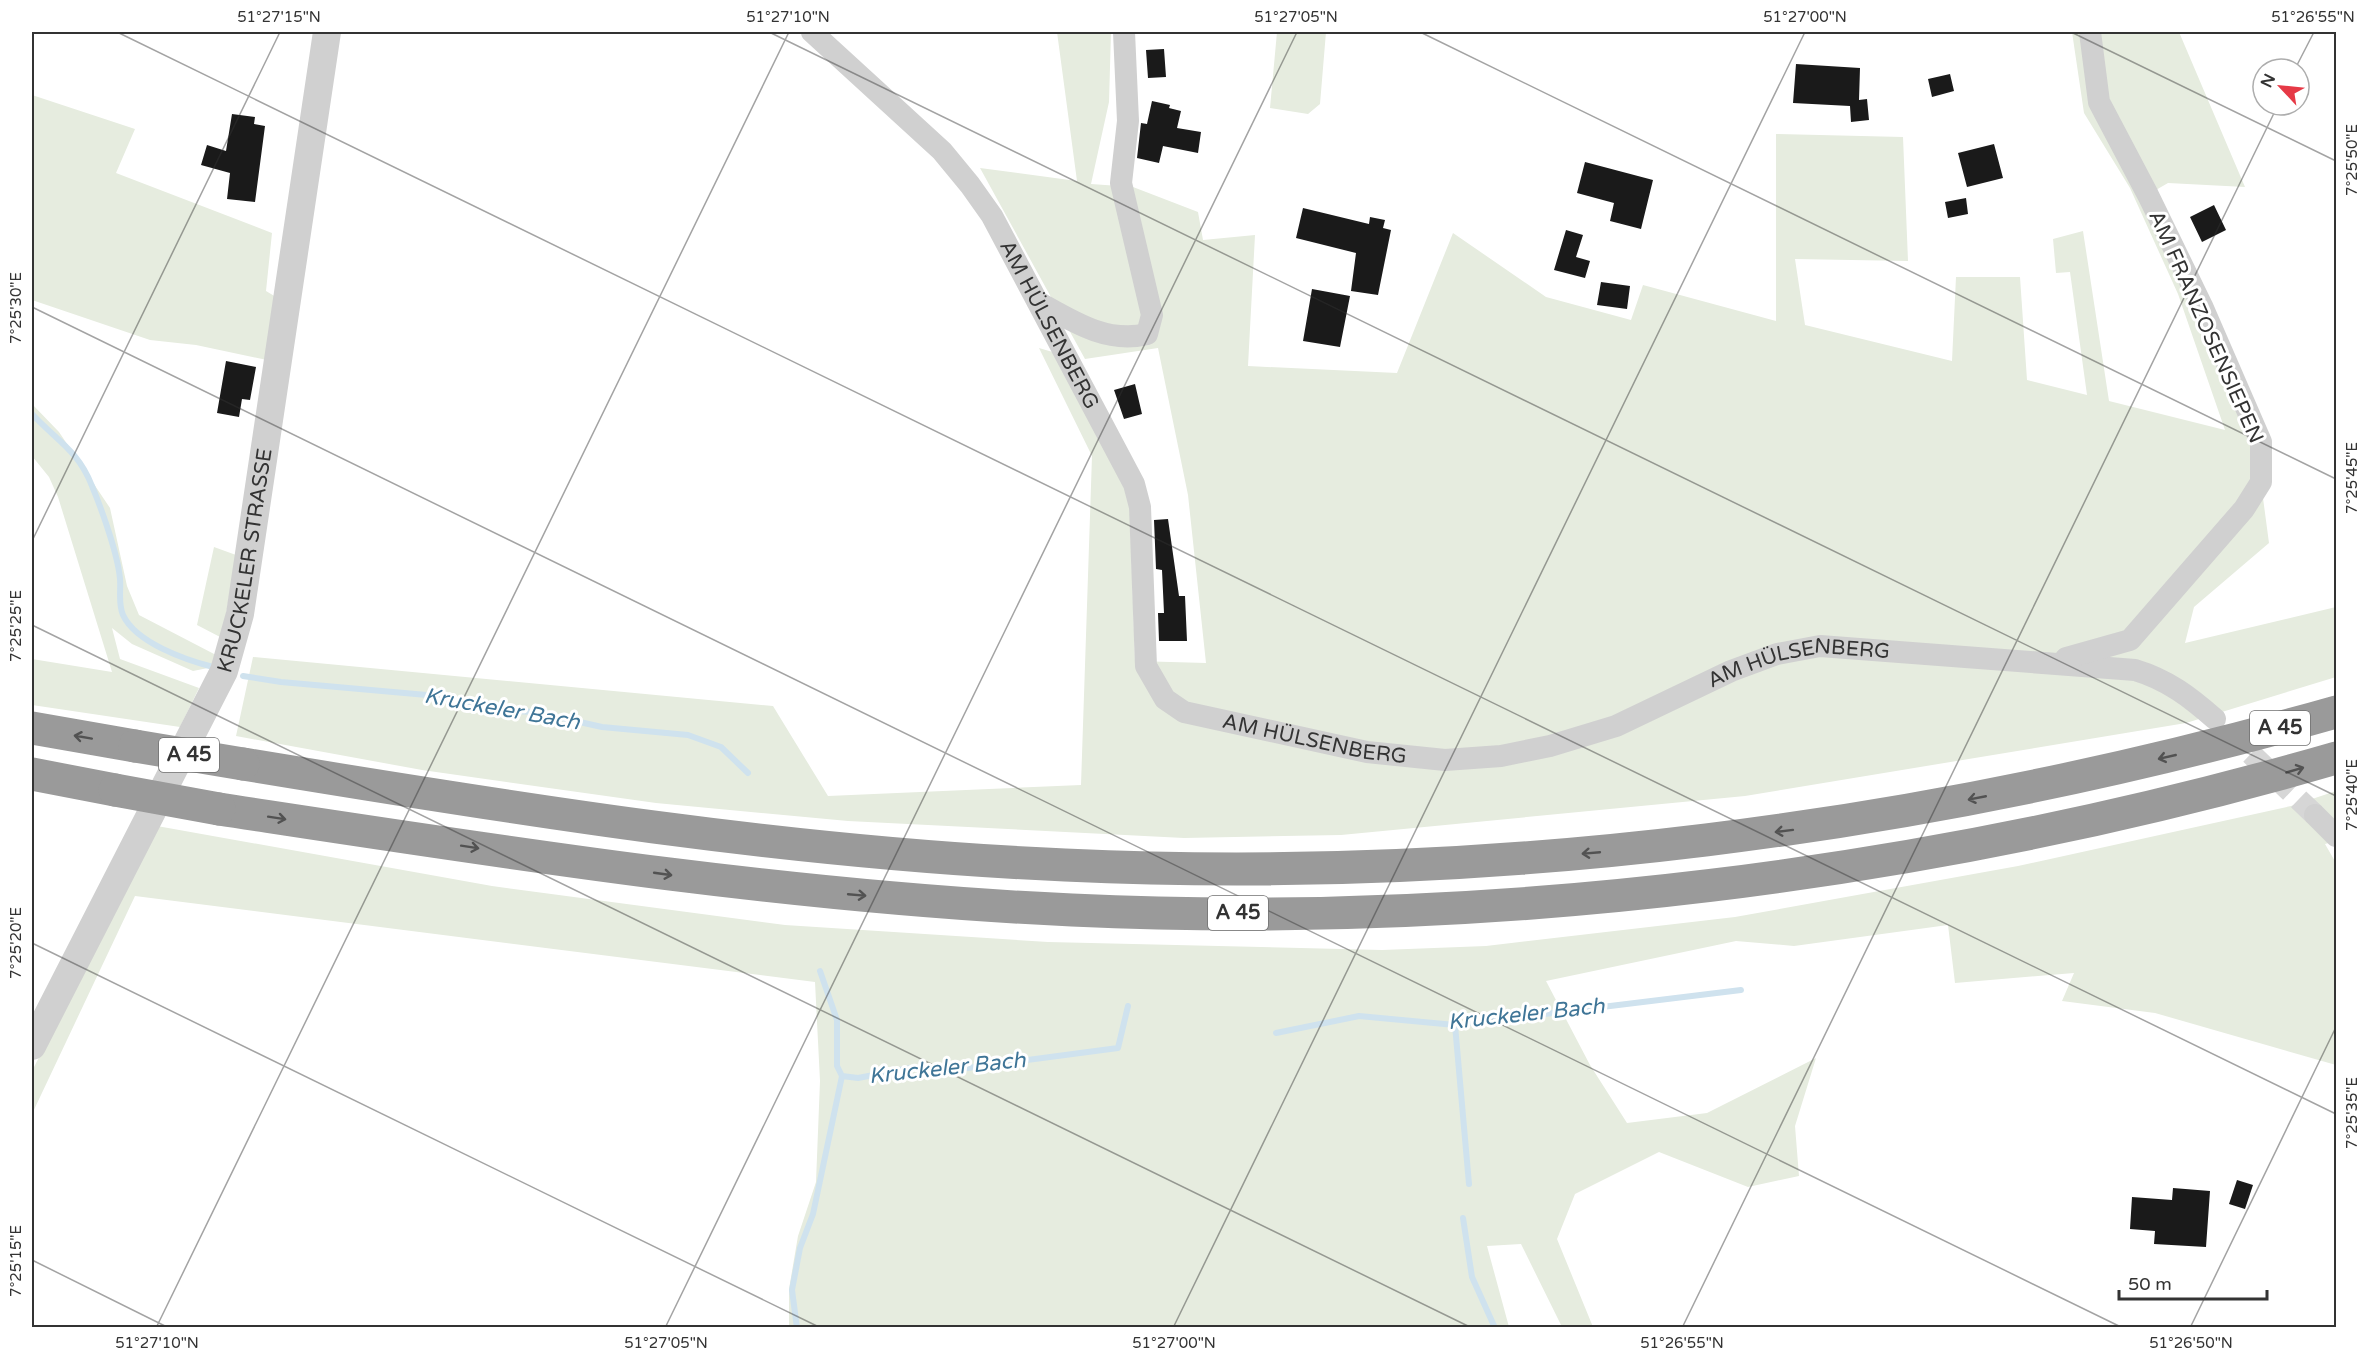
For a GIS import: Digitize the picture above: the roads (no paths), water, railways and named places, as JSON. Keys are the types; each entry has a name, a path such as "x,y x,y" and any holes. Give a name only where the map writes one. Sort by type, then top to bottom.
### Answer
{"highway":[{"name":"A 45","path":"32,728 515,809 828,848 1068,866 1198,868 1410,865 1585,853 1797,829 1931,807 2054,783 2224,744 2337,712"},
{"name":"A 45","path":"32,774 219,809 518,855 815,891 1075,910 1206,913 1335,912 1617,895 1867,863 1947,850 2072,824 2253,782 2337,758"}],"street":[{"name":"KRUCKELER STRASSE","path":"32,1046 224,670 240,614 327,32"},
{"name":"AM HÜLSENBERG","path":"812,32 942,151 992,216 1134,484 1140,507 1146,666 1165,699 1184,712 1367,752 1445,760 1501,756 1550,746 1616,726 1731,672 1777,654 1820,646 2135,670 2159,677 2185,693 2216,719"},
{"path":"1038,302 1079,324 1113,338 1147,334 1152,315 1121,183 1128,121 1124,32"},
{"name":"AM FRANZOSENSIEPEN","path":"2041,664 2093,652 2130,640 2244,509 2261,482 2261,442 2202,306 2148,195 2099,102 2090,32"},
{"path":"2315,815 2337,836"}],"waterway":[{"name":"Kruckeler Bach","path":"32,414 73,454 92,486 113,545 119,569 121,606 129,625 163,649 213,667"},
{"name":"Kruckeler Bach","path":"243,676 281,682 438,696 490,710 535,712 602,727 688,735 721,747 748,773"},
{"name":"Kruckeler Bach","path":"820,971 837,1020 837,1066 842,1076 858,1078 910,1068 945,1071 1118,1048 1128,1006"},
{"name":"Kruckeler Bach","path":"1276,1033 1359,1016 1455,1025 1741,990"},
{"path":"1455,1025 1469,1184"},
{"path":"797,1328 792,1290 800,1248 813,1214 842,1076"},
{"path":"1463,1218 1472,1277 1495,1328"}],"tunnel":[{"path":"2227,731 2315,815"}]}
